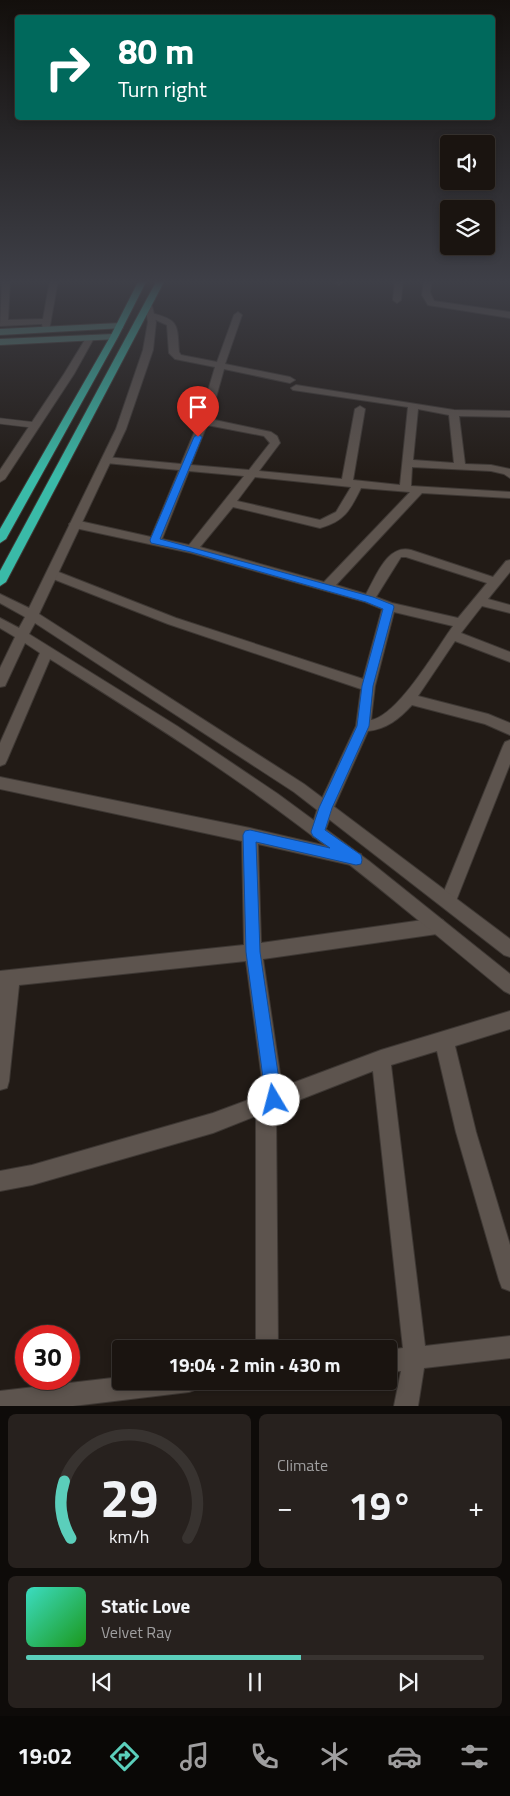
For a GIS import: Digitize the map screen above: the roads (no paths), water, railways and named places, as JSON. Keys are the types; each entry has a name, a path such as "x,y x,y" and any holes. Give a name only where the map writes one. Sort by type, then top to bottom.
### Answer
{"highway":[{"path":"0,539 110,346"},
{"path":"0,582 126,346"}],"street":[{"path":"0,479 34,424 78,361 86,346"},
{"path":"0,682 121,429 149,346"},
{"path":"174,346 174,353 178,357 293,384 454,413 510,414"},
{"path":"155,540 204,422 227,346"},
{"path":"405,488 413,405"},
{"path":"230,503 320,524 332,522 340,515 352,483 360,409"},
{"path":"454,413 460,467"},
{"path":"192,549 272,449 274,443 273,438 267,434 204,422"},
{"path":"106,460 419,490 510,492"},
{"path":"407,463 501,469 510,475"},
{"path":"326,588 419,490"},
{"path":"75,524 192,549 369,599 389,607 461,623"},
{"path":"369,599 397,554 407,553 496,582"},
{"path":"363,726 379,724 390,718 409,699 452,635 510,564"},
{"path":"52,574 172,621 368,686"},
{"path":"0,598 32,616 271,769 326,808 510,948"},
{"path":"480,601 510,609"},
{"path":"318,832 326,808 363,726 368,686 389,607"},
{"path":"0,622 116,692 272,797 356,860 510,984"},
{"path":"452,635 510,657"},
{"path":"0,760 47,651"},
{"path":"409,699 488,719 510,729"},
{"path":"448,901 510,746"},
{"path":"0,783 250,835 356,860"},
{"path":"250,835 253,952 270,1101 267,1340"},
{"path":"0,1081 5,979 253,952 437,926"},
{"path":"0,1181 32,1175 213,1123 381,1059 510,1020"},
{"path":"444,1040 466,1132 510,1280"},
{"path":"381,1059 415,1358 406,1406"},
{"path":"397,1359 510,1347"},
{"path":"0,1403 112,1390"}],"lane":[{"path":"0,421 34,424"}]}
